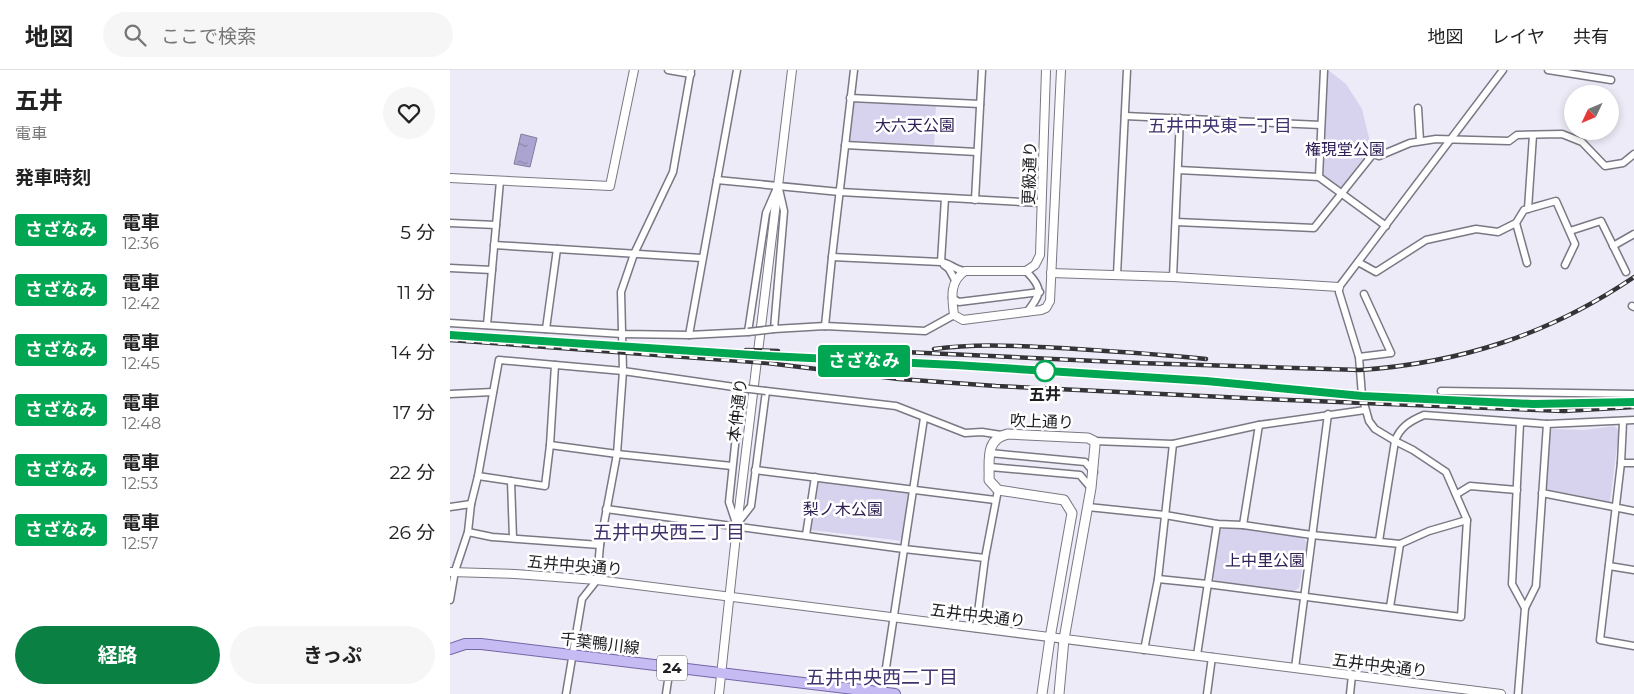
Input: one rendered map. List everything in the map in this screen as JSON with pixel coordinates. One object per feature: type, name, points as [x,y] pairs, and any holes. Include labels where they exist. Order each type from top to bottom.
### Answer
[{"type":"main road","name":"吹上通り","points":[[990,453],[993,442],[1001,435],[1008,434],[1088,438],[1094,441],[1092,488],[1064,639],[1059,694]]},
{"type":"main road","points":[[990,453],[989,480],[998,490],[1064,500],[1072,512],[1042,694]]},
{"type":"main road","name":"千葉鴨川線","points":[[450,648],[465,644],[481,644],[894,694]]},
{"type":"street","points":[[450,178],[610,186],[634,70]]},
{"type":"street","points":[[566,694],[582,600],[597,580],[600,545],[617,454],[623,371],[621,292],[634,254],[673,172],[691,72],[668,70]]},
{"type":"street","points":[[689,335],[737,70]]},
{"type":"street","name":"本仲通り","points":[[719,694],[737,526],[792,70]]},
{"type":"street","points":[[825,326],[854,70]]},
{"type":"street","points":[[975,200],[982,70]]},
{"type":"street","name":"更級通り","points":[[1026,272],[1035,265],[1040,254],[1046,70]]},
{"type":"street","name":"更級通り","points":[[1027,312],[1041,310],[1048,306],[1061,70]]},
{"type":"street","points":[[1116,275],[1128,70]]},
{"type":"street","points":[[1319,176],[1324,70]]},
{"type":"street","points":[[1158,579],[1390,607],[1461,618],[1467,520],[1446,472],[1372,425],[1365,410],[1359,357],[1340,296],[1339,287],[1503,70]]},
{"type":"street","points":[[1548,70],[1611,80]]},
{"type":"street","points":[[850,98],[980,104]]},
{"type":"street","points":[[1418,108],[1420,141]]},
{"type":"street","points":[[1125,116],[1321,126]]},
{"type":"street","points":[[1173,277],[1180,118]]},
{"type":"street","points":[[1176,222],[1314,228],[1372,154],[1379,156],[1410,142],[1436,138],[1509,141],[1517,135],[1562,134],[1580,140],[1605,166],[1623,162],[1634,154]]},
{"type":"street","points":[[1528,209],[1533,135]]},
{"type":"street","points":[[845,145],[977,152]]},
{"type":"street","points":[[1178,170],[1319,176],[1386,226]]},
{"type":"street","points":[[717,180],[840,192],[1041,203]]},
{"type":"street","points":[[487,325],[500,181]]},
{"type":"street","points":[[774,329],[784,211],[778,186]]},
{"type":"street","points":[[748,332],[766,213],[778,186]]},
{"type":"street","points":[[941,262],[944,198]]},
{"type":"street","points":[[1358,262],[1376,272],[1426,240],[1476,229],[1498,232],[1516,223],[1524,210],[1556,201],[1575,244],[1565,265]]},
{"type":"street","points":[[1570,232],[1600,221],[1626,272]]},
{"type":"street","points":[[450,223],[496,225]]},
{"type":"street","points":[[1516,223],[1527,263]]},
{"type":"street","points":[[1612,246],[1634,234]]},
{"type":"street","points":[[494,245],[702,258]]},
{"type":"street","points":[[546,329],[558,249]]},
{"type":"street","points":[[832,258],[941,262],[948,263],[957,270],[1026,272],[1039,286],[1040,292],[1037,299],[1027,312],[963,320],[954,315]]},
{"type":"street","points":[[941,262],[949,269],[955,280]]},
{"type":"street","points":[[450,268],[492,270]]},
{"type":"street","points":[[954,315],[952,298],[955,280],[965,270]]},
{"type":"street","points":[[1051,273],[1173,277],[1339,287]]},
{"type":"street","points":[[952,298],[960,302],[1040,292]]},
{"type":"street","points":[[1359,357],[1391,353],[1364,294]]},
{"type":"street","points":[[450,323],[622,334],[689,335],[825,326],[924,331],[954,315]]},
{"type":"street","points":[[450,600],[453,572],[468,532],[471,504],[478,476],[499,360],[623,371],[741,388],[896,406],[965,433],[982,432],[1001,435]]},
{"type":"street","points":[[478,476],[545,486],[550,445],[555,365]]},
{"type":"street","points":[[737,526],[729,502],[741,388]]},
{"type":"street","points":[[737,526],[750,506],[766,391]]},
{"type":"street","points":[[1441,391],[1634,394]]},
{"type":"street","points":[[450,394],[493,392]]},
{"type":"street","points":[[1094,441],[1173,444],[1259,425],[1365,410]]},
{"type":"street","points":[[1295,668],[1328,414]]},
{"type":"street","points":[[1379,541],[1395,441],[1397,434],[1409,421],[1424,416],[1547,424],[1634,420]]},
{"type":"street","points":[[882,693],[924,418]]},
{"type":"street","points":[[1623,422],[1621,462],[1600,640],[1634,646]]},
{"type":"street","points":[[1520,423],[1512,584],[1525,608]]},
{"type":"street","points":[[1518,694],[1525,608],[1536,586],[1547,424]]},
{"type":"street","points":[[1243,525],[1259,425]]},
{"type":"street","points":[[1144,650],[1158,579],[1173,444]]},
{"type":"street","points":[[550,445],[732,466]]},
{"type":"street","points":[[990,453],[1085,462],[1094,472]]},
{"type":"street","points":[[1621,462],[1634,463]]},
{"type":"street","points":[[990,467],[1080,475],[1092,488]]},
{"type":"street","points":[[755,470],[995,500]]},
{"type":"street","points":[[806,535],[815,477]]},
{"type":"street","points":[[511,481],[513,538]]},
{"type":"street","points":[[1457,494],[1470,486],[1517,490]]},
{"type":"street","points":[[976,628],[985,558],[998,490]]},
{"type":"street","points":[[1542,493],[1634,511]]},
{"type":"street","points":[[450,507],[471,504]]},
{"type":"street","points":[[1088,506],[1165,515],[1217,524],[1243,525],[1312,535],[1400,544],[1429,531],[1467,520]]},
{"type":"street","points":[[606,508],[985,558]]},
{"type":"street","points":[[1196,655],[1217,524]]},
{"type":"street","points":[[468,532],[492,537],[600,545]]},
{"type":"street","points":[[1390,607],[1400,544]]},
{"type":"street","points":[[1610,566],[1634,570]]},
{"type":"street","name":"五井中央通り","points":[[453,572],[597,580],[1501,694]]},
{"type":"street","points":[[1207,694],[1212,657]]},
{"type":"street","points":[[666,694],[670,668]]},
{"type":"street","points":[[1350,694],[1352,675]]},
{"type":"green space","name":"権現堂公園","points":[[1324,70],[1328,70],[1346,84],[1362,109],[1373,154],[1341,192],[1319,177]]},
{"type":"green space","name":"大六天公園","points":[[854,103],[936,105],[934,145],[850,141]]},
{"type":"green space","points":[[1614,426],[1619,430],[1610,502],[1546,489],[1549,431],[1552,429],[1584,430]]},
{"type":"green space","name":"梨ノ木公園","points":[[819,481],[909,493],[902,541],[811,530]]},
{"type":"green space","name":"上中里公園","points":[[1224,527],[1302,537],[1307,542],[1299,588],[1294,591],[1216,582],[1213,577],[1220,531]]},
{"type":"water","points":[[521,134],[537,138],[530,167],[514,164]]},
{"type":"railway","points":[[836,352],[904,352],[1139,363],[1360,370],[1434,361],[1469,353],[1503,342],[1537,330],[1570,315],[1634,277]]},
{"type":"railway","points":[[450,340],[767,363],[899,379],[996,386],[1564,411],[1634,407]]},
{"type":"railway","points":[[934,349],[966,346],[1013,346],[1115,351],[1206,359]]},
{"type":"railway","points":[[746,350],[778,351]]},
{"type":"railway","points":[[769,357],[955,365],[1206,381],[1360,396]]},
{"type":"train","name":"さざなみ","points":[[450,335],[768,356],[955,365],[1206,381],[1362,396],[1533,404],[1634,402]]},
{"type":"place","name":"五井","points":[[1045,371]]},
{"type":"district","name":"五井中央東一丁目","points":[[1220,126]]},
{"type":"district","name":"五井中央西三丁目","points":[[669,532]]},
{"type":"district","name":"五井中央西二丁目","points":[[882,677]]}]
